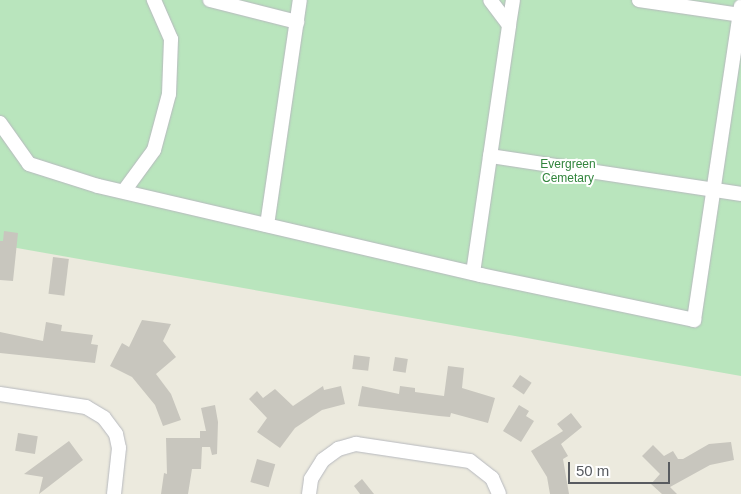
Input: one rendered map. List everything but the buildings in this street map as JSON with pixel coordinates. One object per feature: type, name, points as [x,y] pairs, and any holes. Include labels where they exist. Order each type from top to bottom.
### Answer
[{"type":"street","points":[[124,192],[154,150],[169,94],[170,39],[154,0]]},
{"type":"street","points":[[210,0],[297,22]]},
{"type":"street","points":[[267,225],[300,0]]},
{"type":"street","points":[[490,0],[509,25]]},
{"type":"street","points":[[472,273],[513,0]]},
{"type":"street","points":[[0,123],[29,164],[124,192],[472,273],[694,320],[740,11],[638,0]]},
{"type":"street","points":[[490,156],[741,194]]},
{"type":"street","points":[[0,394],[86,407],[111,425],[120,448],[114,494]]},
{"type":"street","points":[[308,494],[315,471],[338,449],[356,444],[462,458],[478,465],[492,478],[499,494]]},
{"type":"green space","name":"Evergreen Cemetary","points":[[0,0],[741,0],[741,376],[0,245]]}]
